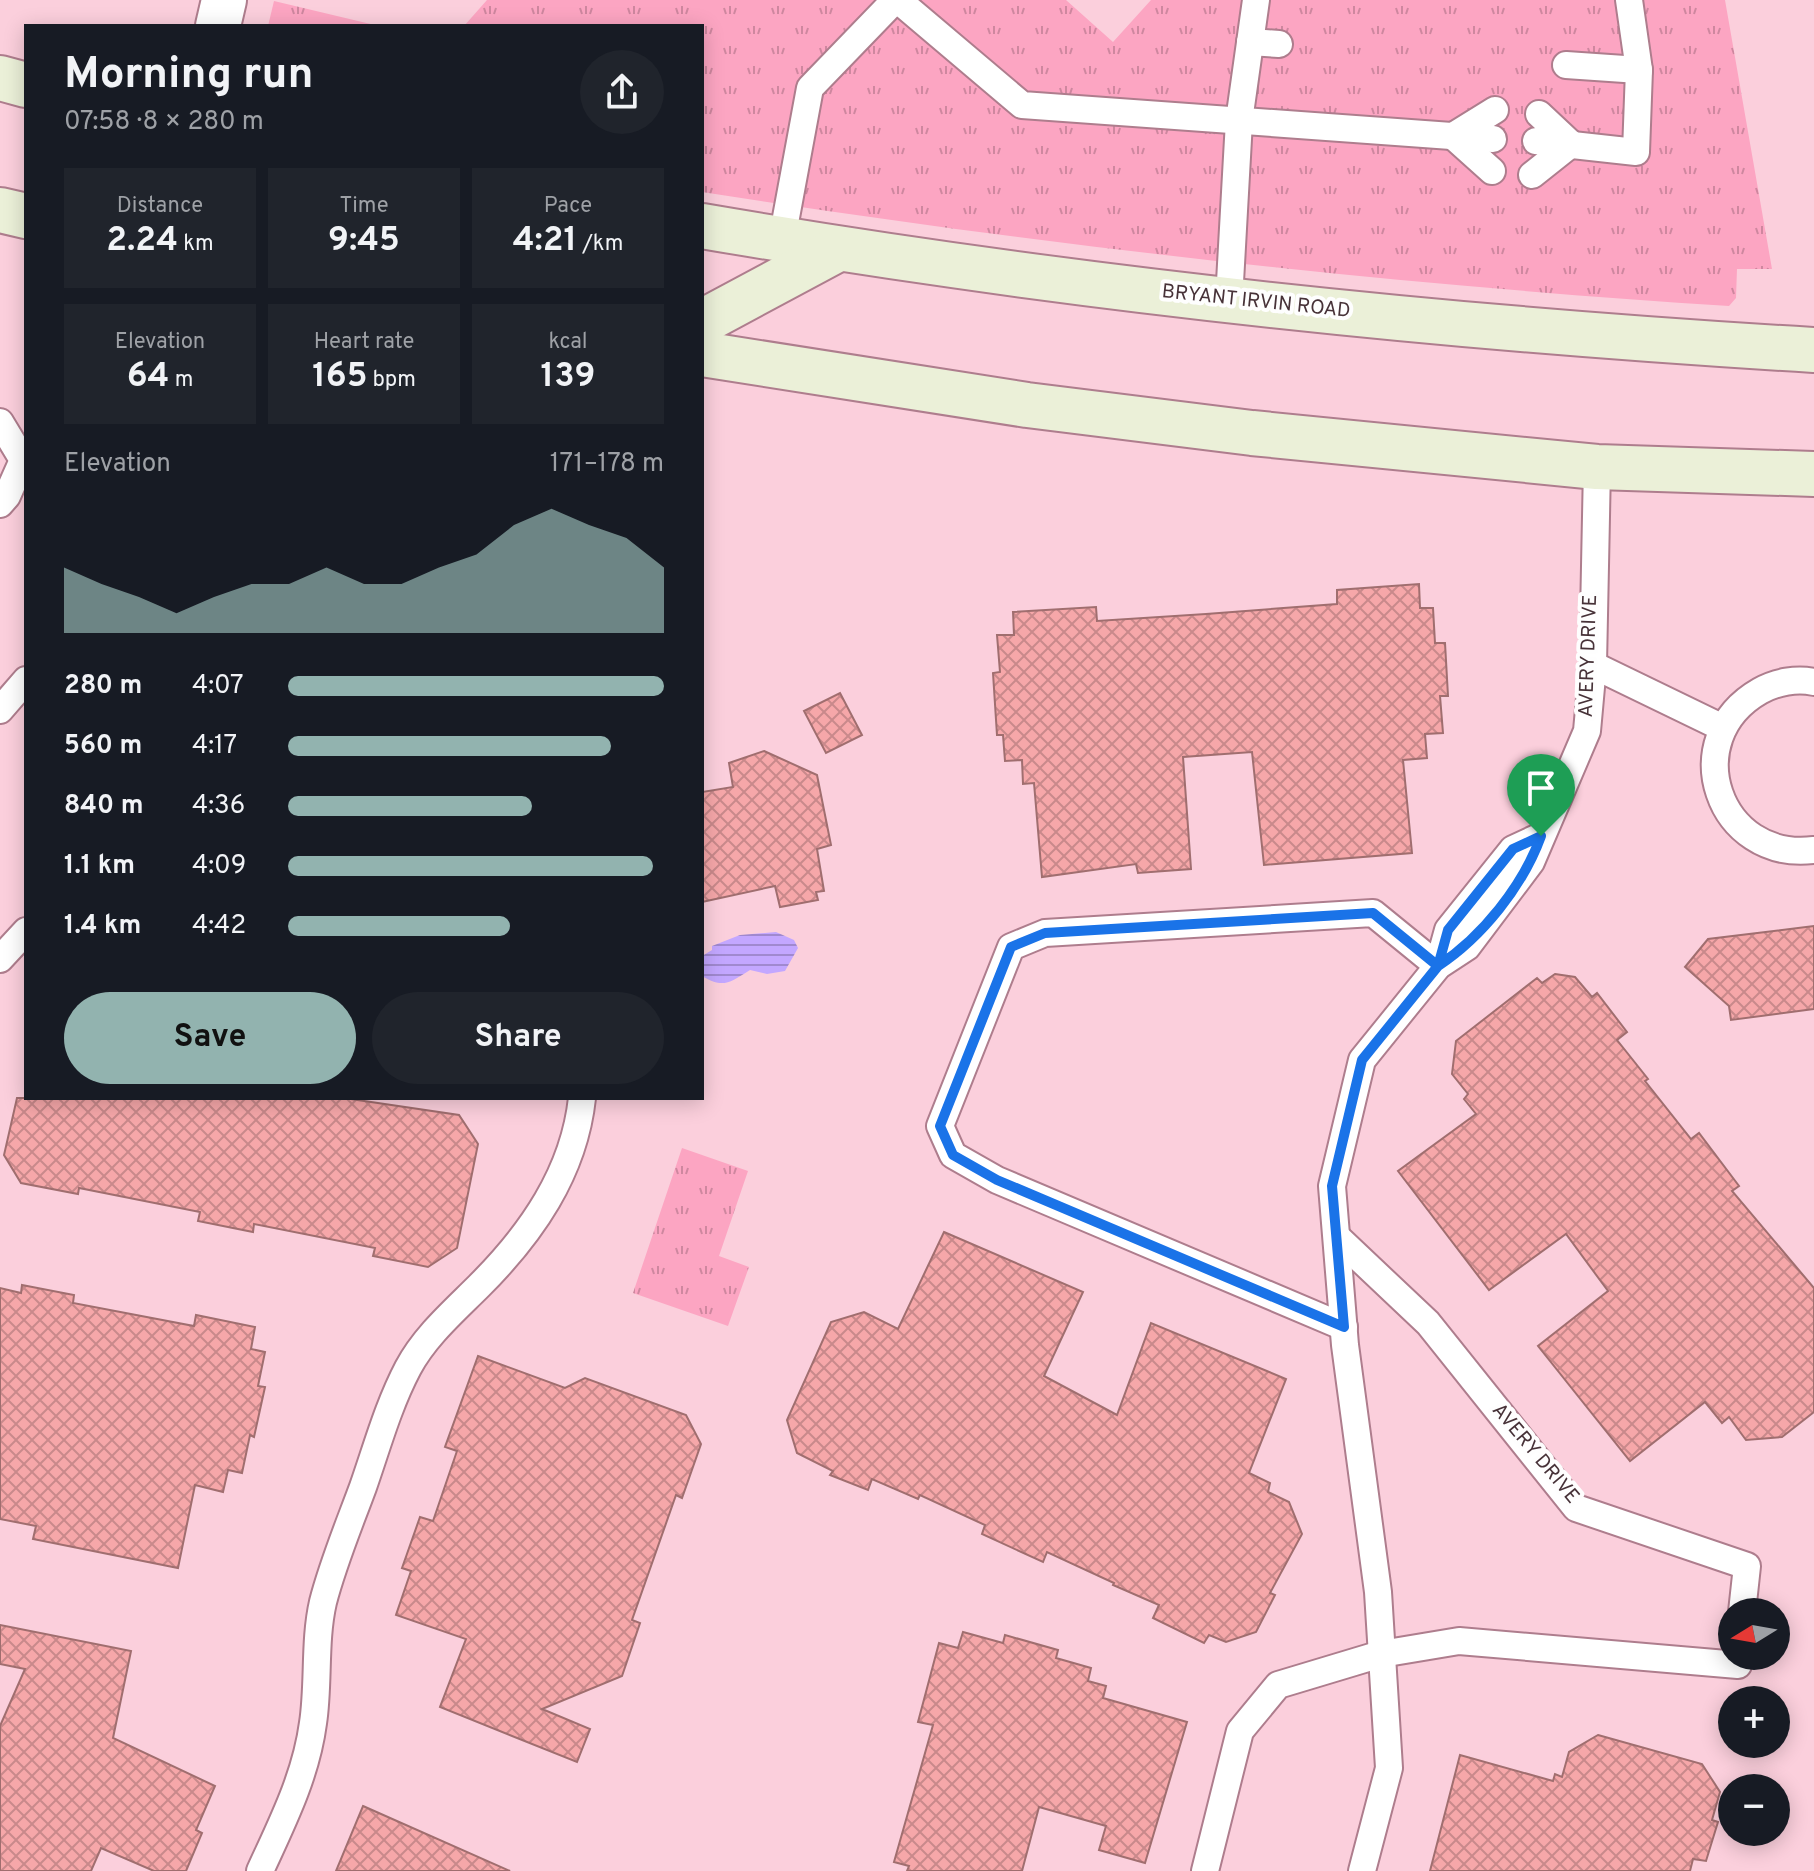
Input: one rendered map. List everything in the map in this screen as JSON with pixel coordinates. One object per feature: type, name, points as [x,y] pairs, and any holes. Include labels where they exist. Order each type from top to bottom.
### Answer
[{"type":"main road","points":[[0,78],[24,84]]},
{"type":"main road","name":"BRYANT IRVIN ROAD","points":[[704,226],[1111,288],[1696,343],[1814,350]]},
{"type":"main road","points":[[704,321],[838,249]]},
{"type":"main road","points":[[704,354],[1027,405],[1252,433],[1597,467],[1814,474]]},
{"type":"street","points":[[218,24],[224,0]]},
{"type":"lane","points":[[782,239],[810,88],[896,0],[1022,105],[1493,139]]},
{"type":"lane","points":[[1229,300],[1239,121],[1256,0]]},
{"type":"lane","points":[[1536,141],[1636,152],[1639,70],[1629,0]]},
{"type":"lane","points":[[1250,42],[1279,44]]},
{"type":"lane","points":[[1566,65],[1639,70]]},
{"type":"lane","points":[[1453,136],[1495,110]]},
{"type":"lane","points":[[1539,114],[1571,144]]},
{"type":"lane","points":[[1453,136],[1492,171]]},
{"type":"lane","points":[[1532,175],[1571,144]]},
{"type":"lane","points":[[0,415],[24,419]]},
{"type":"lane","points":[[0,422],[23,460],[7,496],[0,504]]},
{"type":"lane","name":"AVERY DRIVE","points":[[1362,1871],[1389,1768],[1378,1592],[1344,1327],[1332,1186],[1362,1060],[1438,966],[1448,930],[1513,849],[1541,836],[1587,731],[1593,665],[1592,589],[1597,467]]},
{"type":"lane","points":[[1593,665],[1723,728]]},
{"type":"lane","points":[[0,710],[24,682]]},
{"type":"lane","points":[[1814,682],[1773,684],[1743,701],[1723,728],[1713,760],[1718,794],[1735,824],[1762,844],[1794,853],[1814,850]]},
{"type":"lane","points":[[1344,1327],[997,1180],[953,1155],[940,1126],[1011,947],[1045,933],[1373,913],[1438,966]]},
{"type":"lane","points":[[0,959],[24,933]]},
{"type":"lane","points":[[260,1871],[298,1785],[308,1752],[318,1686],[323,1604],[392,1401],[409,1366],[429,1337],[506,1257],[538,1218],[557,1184],[573,1144],[582,1100]]},
{"type":"lane","name":"AVERY DRIVE","points":[[1338,1238],[1428,1323],[1576,1508],[1747,1566],[1744,1598]]},
{"type":"lane","points":[[1205,1871],[1240,1731],[1278,1685],[1381,1654],[1459,1641],[1718,1663]]},
{"type":"green space","points":[[487,0],[1066,0],[1113,42],[1151,0],[1725,0],[1772,269],[1737,269],[1736,298],[1729,306],[1600,297],[1214,261],[958,229],[704,192],[704,24],[466,24]]},
{"type":"green space","points":[[274,1],[371,24],[268,24]]},
{"type":"green space","points":[[682,1148],[748,1171],[719,1256],[749,1267],[728,1326],[633,1293]]},
{"type":"shaded area","points":[[776,932],[794,940],[798,948],[785,971],[767,974],[750,970],[721,983],[704,977],[704,955],[712,950],[712,946],[740,935]]},
{"type":"building","points":[[1419,584],[1420,608],[1433,608],[1435,643],[1445,643],[1448,696],[1440,696],[1443,733],[1425,734],[1427,758],[1403,760],[1412,853],[1264,865],[1252,752],[1183,757],[1191,869],[1138,873],[1136,864],[1042,877],[1034,783],[1023,784],[1022,760],[1005,761],[1003,735],[997,735],[993,673],[1000,672],[997,635],[1014,635],[1013,612],[1096,607],[1097,621],[1206,614],[1337,604],[1337,590]]},
{"type":"building","points":[[840,693],[862,735],[826,753],[804,711]]},
{"type":"building","points":[[764,751],[817,775],[831,845],[817,849],[824,891],[816,892],[818,900],[780,907],[775,886],[704,902],[704,792],[733,787],[729,763]]},
{"type":"building","points":[[1814,926],[1814,1009],[1731,1020],[1729,1006],[1685,967],[1708,939]]},
{"type":"building","points":[[1555,974],[1575,977],[1592,997],[1597,993],[1627,1032],[1617,1040],[1648,1079],[1645,1081],[1691,1139],[1699,1133],[1739,1186],[1732,1191],[1814,1288],[1814,1412],[1782,1437],[1746,1440],[1729,1417],[1722,1423],[1705,1402],[1630,1461],[1538,1346],[1608,1291],[1566,1234],[1489,1290],[1398,1171],[1476,1114],[1464,1099],[1468,1094],[1452,1074],[1456,1041],[1537,978],[1542,983]]},
{"type":"building","points":[[17,1098],[358,1100],[459,1115],[478,1144],[457,1248],[428,1267],[373,1256],[375,1248],[254,1224],[253,1232],[198,1221],[200,1212],[79,1188],[78,1194],[21,1183],[4,1155]]},
{"type":"building","points":[[944,1232],[1083,1292],[1044,1376],[1117,1415],[1151,1323],[1286,1379],[1249,1473],[1270,1483],[1268,1492],[1289,1502],[1302,1534],[1270,1593],[1275,1595],[1256,1632],[1226,1642],[1209,1635],[1204,1643],[1153,1618],[1159,1605],[1114,1583],[1047,1552],[1043,1562],[982,1534],[985,1525],[920,1495],[918,1499],[872,1479],[868,1490],[830,1475],[833,1471],[797,1453],[787,1420],[831,1322],[864,1312],[898,1329]]},
{"type":"building","points":[[22,1285],[74,1295],[73,1303],[194,1326],[196,1315],[255,1327],[251,1349],[265,1352],[258,1386],[265,1387],[254,1437],[250,1435],[242,1473],[228,1470],[223,1492],[195,1485],[178,1568],[33,1539],[36,1526],[0,1519],[0,1288],[21,1293]]},
{"type":"building","points":[[478,1356],[565,1388],[585,1378],[686,1415],[701,1444],[682,1498],[676,1495],[632,1620],[640,1623],[622,1676],[542,1709],[590,1729],[577,1762],[440,1707],[466,1639],[396,1615],[411,1571],[402,1568],[420,1517],[433,1521],[457,1451],[445,1447]]},
{"type":"building","points":[[0,1625],[131,1651],[113,1738],[215,1786],[196,1830],[202,1833],[186,1871],[154,1871],[101,1848],[91,1871],[0,1871],[0,1726],[25,1669],[0,1664]]},
{"type":"building","points":[[963,1632],[1003,1643],[1005,1635],[1058,1650],[1056,1658],[1091,1668],[1088,1681],[1106,1686],[1103,1698],[1187,1722],[1145,1863],[1099,1850],[1106,1826],[1039,1807],[1022,1871],[907,1871],[909,1866],[894,1862],[933,1725],[918,1722],[939,1643],[958,1648]]},
{"type":"building","points":[[1598,1735],[1702,1764],[1718,1789],[1712,1820],[1718,1822],[1706,1861],[1693,1859],[1690,1871],[1430,1871],[1460,1755],[1553,1781],[1555,1774],[1562,1777],[1569,1752]]},
{"type":"building","points":[[363,1806],[510,1871],[336,1871]]},
{"type":"route","points":[[1541,836],[1513,849],[1448,930],[1438,966],[1362,1060],[1332,1186],[1344,1327],[997,1180],[953,1155],[940,1126],[1011,947],[1045,933],[1373,913],[1438,966],[1467,947],[1531,862],[1541,836]]}]
